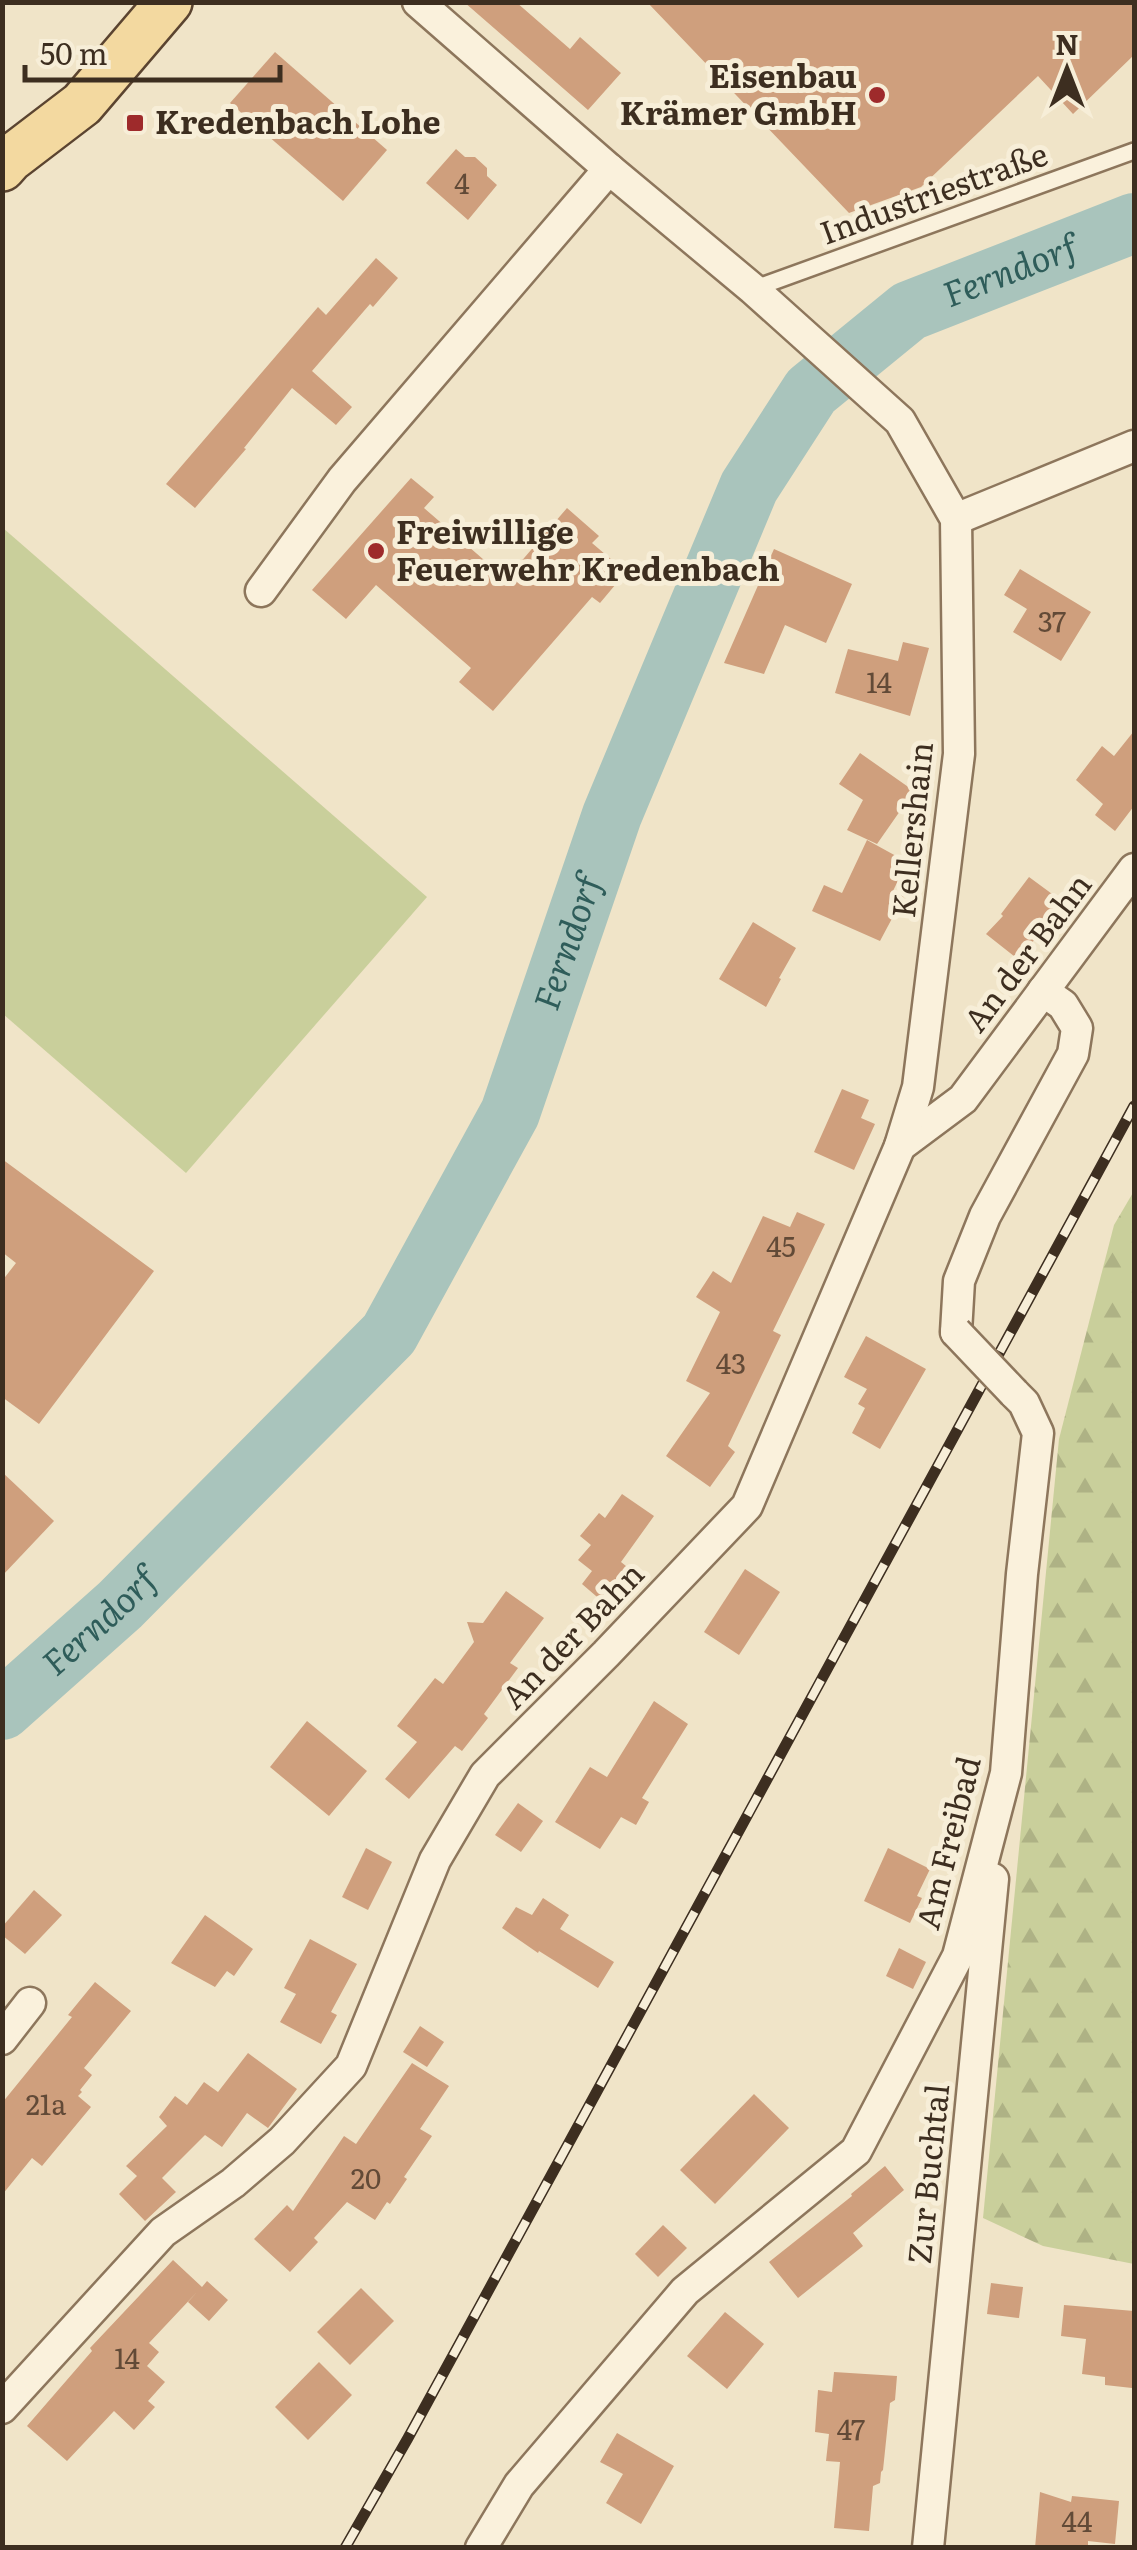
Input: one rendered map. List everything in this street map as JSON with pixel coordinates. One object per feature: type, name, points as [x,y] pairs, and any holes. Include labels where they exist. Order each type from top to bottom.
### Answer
[{"type":"main road","points":[[2,168],[82,104],[169,2]]},
{"type":"street","name":"Kellershain","points":[[418,2],[753,289],[900,422],[956,519],[959,754],[918,1087],[900,1146]]},
{"type":"street","points":[[261,590],[342,480],[609,169]]},
{"type":"street","points":[[956,519],[1134,446]]},
{"type":"street","name":"An der Bahn","points":[[2,2408],[164,2232],[233,2183],[282,2141],[351,2066],[435,1860],[485,1774],[747,1506],[900,1146],[963,1098],[1134,870]]},
{"type":"street","name":"Am Freibad","points":[[480,2548],[519,2484],[684,2291],[856,2152],[958,1956],[1006,1773],[1038,1434],[1024,1403],[956,1332],[959,1281],[985,1216],[1073,1054],[1077,1028],[1063,1006],[1042,991]]},
{"type":"street","name":"Zur Buchtal","points":[[928,2548],[998,1807]]},
{"type":"street","points":[[2,2039],[30,2003]]},
{"type":"lane","name":"Industriestraße","points":[[753,289],[1134,151]]},
{"type":"green space","points":[[3,528],[427,897],[186,1173],[3,1014]]},
{"type":"green space","points":[[1134,1191],[1134,2264],[1043,2246],[983,2218],[1059,1439],[1114,1225]]},
{"type":"building","points":[[464,2],[516,2],[570,49],[580,37],[621,73],[588,110]]},
{"type":"building","name":"Eisenbau Krämer GmbH","points":[[647,2],[1134,2],[1134,55],[1073,114],[1038,76],[921,187],[849,213]]},
{"type":"building","points":[[275,52],[387,150],[343,201],[230,103]]},
{"type":"building","points":[[456,149],[465,157],[475,157],[497,185],[468,220],[426,183]]},
{"type":"building","points":[[376,258],[398,278],[312,371],[352,407],[336,425],[292,388],[195,508],[166,484],[318,307],[326,315]]},
{"type":"building","points":[[411,478],[434,497],[424,508],[506,579],[567,508],[599,536],[592,543],[626,572],[600,603],[592,597],[493,711],[459,682],[471,668],[376,585],[346,619],[312,590]]},
{"type":"building","points":[[774,549],[852,584],[826,643],[785,625],[764,674],[724,663]]},
{"type":"building","points":[[1020,569],[1091,612],[1061,661],[1013,632],[1027,609],[1004,595]]},
{"type":"building","points":[[903,642],[929,648],[910,716],[835,693],[848,649],[898,661]]},
{"type":"building","points":[[1134,731],[1134,806],[1115,831],[1095,815],[1103,804],[1076,780],[1102,746],[1114,756]]},
{"type":"building","points":[[860,753],[914,791],[877,844],[847,830],[863,800],[839,784]]},
{"type":"building","points":[[867,840],[907,862],[893,891],[904,896],[880,941],[812,911],[824,885],[842,893]]},
{"type":"building","points":[[1029,877],[1063,902],[1019,960],[986,934]]},
{"type":"building","points":[[753,922],[796,948],[766,1007],[719,979]]},
{"type":"building","points":[[842,1089],[869,1100],[861,1118],[875,1124],[854,1170],[814,1152]]},
{"type":"building","points":[[2,1159],[154,1271],[39,1424],[2,1397],[2,1281],[16,1263],[2,1252]]},
{"type":"building","points":[[797,1212],[825,1224],[773,1331],[781,1335],[728,1446],[735,1452],[710,1487],[666,1456],[710,1393],[686,1381],[720,1312],[696,1297],[713,1271],[731,1283],[763,1216],[790,1227]]},
{"type":"building","points":[[866,1336],[926,1369],[880,1449],[852,1433],[865,1408],[858,1404],[867,1389],[844,1377]]},
{"type":"building","points":[[2,1472],[54,1521],[2,1576]]},
{"type":"building","points":[[622,1494],[654,1516],[621,1562],[637,1575],[610,1608],[582,1584],[592,1571],[578,1560],[591,1545],[580,1536],[599,1513],[605,1518]]},
{"type":"building","points":[[745,1569],[780,1592],[739,1655],[704,1632]]},
{"type":"building","points":[[506,1591],[544,1618],[510,1663],[518,1668],[484,1714],[488,1718],[462,1751],[455,1746],[409,1799],[385,1779],[417,1742],[397,1726],[435,1678],[443,1684],[474,1642],[467,1622],[483,1623]]},
{"type":"building","points":[[654,1701],[688,1724],[642,1798],[649,1802],[636,1825],[621,1817],[600,1849],[555,1822],[590,1767],[607,1777]]},
{"type":"building","points":[[307,1721],[367,1771],[329,1816],[270,1767]]},
{"type":"building","points":[[518,1803],[543,1821],[521,1852],[495,1835]]},
{"type":"building","points":[[366,1848],[392,1862],[368,1910],[342,1897]]},
{"type":"building","points":[[888,1848],[930,1869],[910,1923],[864,1901]]},
{"type":"building","points":[[34,1890],[62,1915],[25,1954],[2,1935],[2,1927]]},
{"type":"building","points":[[543,1898],[569,1915],[560,1929],[614,1962],[598,1988],[502,1928],[516,1907],[532,1915]]},
{"type":"building","points":[[205,1915],[253,1949],[234,1976],[227,1971],[215,1987],[171,1963]]},
{"type":"building","points":[[310,1939],[357,1964],[331,2012],[337,2015],[321,2044],[280,2022],[296,1994],[284,1988]]},
{"type":"building","points":[[899,1948],[926,1962],[913,1989],[886,1976]]},
{"type":"building","points":[[95,1982],[131,2011],[84,2068],[92,2075],[78,2096],[91,2107],[42,2166],[32,2158],[2,2195],[2,2103],[72,2017],[68,2015]]},
{"type":"building","points":[[420,2026],[444,2042],[427,2067],[403,2052]]},
{"type":"building","points":[[248,2053],[297,2089],[268,2128],[247,2113],[222,2147],[205,2135],[162,2178],[176,2192],[145,2221],[119,2194],[137,2176],[126,2166],[167,2126],[159,2117],[175,2096],[187,2105],[204,2082],[218,2092]]},
{"type":"building","points":[[412,2063],[449,2086],[420,2129],[432,2136],[404,2177],[407,2179],[375,2220],[347,2202],[290,2272],[254,2239],[287,2205],[293,2211],[344,2136],[356,2144]]},
{"type":"building","points":[[754,2094],[789,2128],[715,2204],[680,2170]]},
{"type":"building","points":[[885,2166],[904,2190],[853,2233],[863,2246],[798,2298],[769,2262]]},
{"type":"building","points":[[663,2225],[687,2248],[658,2277],[635,2254]]},
{"type":"building","points":[[173,2260],[202,2287],[207,2281],[228,2300],[209,2321],[188,2302],[197,2292],[149,2343],[159,2352],[147,2366],[165,2382],[148,2401],[155,2407],[134,2430],[114,2411],[67,2461],[27,2426],[92,2351],[90,2348]]},
{"type":"building","points":[[991,2283],[1023,2287],[1019,2318],[987,2314]]},
{"type":"building","points":[[361,2288],[394,2321],[350,2365],[317,2332]]},
{"type":"building","points":[[1064,2305],[1134,2311],[1132,2388],[1105,2385],[1105,2377],[1082,2374],[1086,2339],[1061,2336]]},
{"type":"building","points":[[725,2312],[764,2344],[727,2389],[687,2356]]},
{"type":"building","points":[[319,2362],[352,2395],[308,2440],[275,2407]]},
{"type":"building","points":[[834,2372],[897,2376],[883,2470],[880,2483],[873,2486],[869,2531],[834,2528],[840,2462],[826,2461],[829,2434],[815,2432],[818,2390],[832,2392]]},
{"type":"building","points":[[617,2433],[674,2466],[641,2524],[606,2503],[623,2474],[600,2462]]},
{"type":"building","points":[[1040,2492],[1071,2502],[1072,2496],[1119,2501],[1115,2544],[1088,2541],[1088,2548],[1035,2548]]},
{"type":"waterway","name":"Ferndorf","points":[[2,1710],[120,1605],[389,1334],[510,1113],[612,815],[749,487],[811,391],[909,311],[1134,223]]},
{"type":"railway","points":[[345,2548],[1134,1106]]},
{"type":"place","name":"Eisenbau Krämer GmbH","points":[[877,95]]},
{"type":"place","name":"Kredenbach Lohe","points":[[135,123]]},
{"type":"place","name":"Freiwillige Feuerwehr Kredenbach","points":[[376,551]]}]
